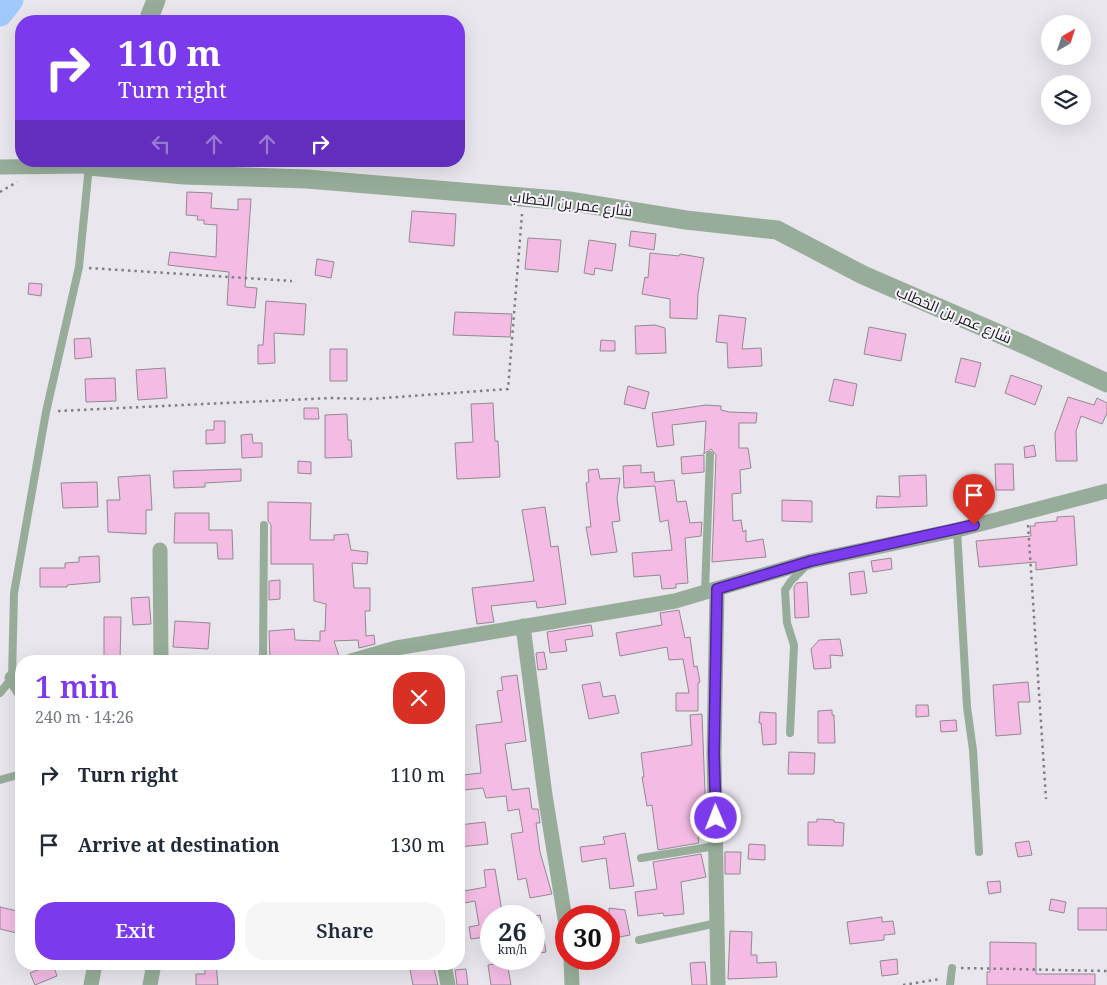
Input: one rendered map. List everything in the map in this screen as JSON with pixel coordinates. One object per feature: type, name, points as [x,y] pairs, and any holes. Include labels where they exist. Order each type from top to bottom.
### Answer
[{"type":"street","points":[[150,15],[156,0]]},
{"type":"street","name":"شارع عمر بن الخطاب","points":[[0,167],[15,167]]},
{"type":"street","name":"شارع عمر بن الخطاب","points":[[116,167],[184,175],[307,179],[569,201],[686,220],[777,230],[862,275],[1025,345],[1107,383]]},
{"type":"street","points":[[397,655],[523,626],[582,618],[675,601],[811,561],[957,530],[1107,491]]},
{"type":"street","points":[[160,550],[161,655]]},
{"type":"street","points":[[711,590],[718,985]]},
{"type":"street","points":[[523,626],[542,776],[563,905]]},
{"type":"street","points":[[12,678],[15,683]]},
{"type":"street","points":[[91,985],[93,970]]},
{"type":"street","points":[[150,985],[153,970]]},
{"type":"street","points":[[445,970],[448,985]]},
{"type":"street","points":[[571,970],[572,985]]},
{"type":"lane","points":[[0,693],[12,678],[14,593],[46,412],[79,268],[90,167]]},
{"type":"lane","points":[[710,455],[711,590]]},
{"type":"lane","points":[[262,655],[264,525]]},
{"type":"lane","points":[[957,530],[967,707],[973,750],[979,852]]},
{"type":"lane","points":[[790,733],[794,645],[787,623],[785,590],[791,581],[811,561]]},
{"type":"lane","points":[[0,780],[15,776]]},
{"type":"lane","points":[[641,858],[716,846]]},
{"type":"lane","points":[[639,940],[717,923]]},
{"type":"lane","points":[[950,985],[952,968]]},
{"type":"path","points":[[46,412],[330,398],[370,399],[508,389],[523,198]]},
{"type":"path","points":[[79,268],[292,281]]},
{"type":"path","points":[[1027,511],[1046,799]]},
{"type":"path","points":[[903,985],[940,979],[952,968],[1107,971]]},
{"type":"building","points":[[187,192],[212,193],[211,208],[238,210],[238,199],[251,199],[245,287],[257,288],[255,308],[227,305],[229,272],[168,265],[170,252],[216,257],[217,225],[204,224],[204,220],[197,220],[198,216],[186,215]]},
{"type":"building","points":[[412,211],[456,214],[454,246],[409,242]]},
{"type":"building","points":[[631,231],[656,234],[654,250],[629,246]]},
{"type":"building","points":[[528,238],[561,240],[558,272],[525,269]]},
{"type":"building","points":[[589,240],[616,244],[612,271],[595,268],[594,275],[584,273]]},
{"type":"building","points":[[650,253],[679,256],[680,254],[704,258],[698,294],[697,319],[670,318],[670,299],[642,294],[645,277],[648,278]]},
{"type":"building","points":[[317,259],[334,262],[331,278],[315,275]]},
{"type":"building","points":[[29,283],[42,284],[41,296],[28,294]]},
{"type":"building","points":[[266,301],[306,304],[304,335],[274,333],[275,363],[258,364],[258,345],[263,345]]},
{"type":"building","points":[[455,312],[512,314],[510,337],[453,335]]},
{"type":"building","points":[[719,315],[746,318],[742,349],[761,348],[762,366],[728,368],[727,343],[716,342]]},
{"type":"building","points":[[655,325],[665,328],[666,353],[636,354],[635,326]]},
{"type":"building","points":[[869,327],[906,334],[901,361],[864,354]]},
{"type":"building","points":[[90,338],[92,357],[75,359],[74,339]]},
{"type":"building","points":[[601,340],[615,341],[615,351],[600,351]]},
{"type":"building","points":[[330,349],[347,349],[347,381],[330,381]]},
{"type":"building","points":[[961,358],[981,363],[975,387],[955,382]]},
{"type":"building","points":[[165,368],[167,398],[138,400],[136,370]]},
{"type":"building","points":[[1011,375],[1042,386],[1035,405],[1005,393]]},
{"type":"building","points":[[115,378],[116,401],[86,402],[85,379]]},
{"type":"building","points":[[834,379],[857,384],[853,406],[829,401]]},
{"type":"building","points":[[628,386],[649,392],[645,409],[624,404]]},
{"type":"building","points":[[1068,397],[1094,405],[1097,398],[1107,403],[1107,413],[1102,424],[1081,416],[1076,431],[1077,461],[1056,461],[1055,433]]},
{"type":"building","points":[[493,403],[495,441],[498,441],[500,477],[457,479],[455,443],[473,442],[471,404]]},
{"type":"building","points":[[706,405],[721,406],[721,410],[729,412],[757,413],[756,423],[739,423],[739,448],[748,448],[751,468],[740,470],[741,493],[732,494],[733,521],[741,520],[743,532],[746,530],[746,542],[763,539],[766,557],[712,562],[716,455],[711,449],[704,454],[706,421],[672,425],[674,445],[657,447],[652,413]]},
{"type":"building","points":[[304,408],[318,408],[319,419],[304,419]]},
{"type":"building","points":[[347,414],[348,440],[351,440],[352,457],[325,458],[325,415]]},
{"type":"building","points":[[214,421],[225,421],[225,443],[206,444],[206,430],[214,430]]},
{"type":"building","points":[[252,434],[253,443],[262,443],[262,457],[242,458],[241,435]]},
{"type":"building","points":[[1034,445],[1036,456],[1025,458],[1024,447]]},
{"type":"building","points":[[704,455],[704,472],[682,474],[681,457]]},
{"type":"building","points":[[298,461],[311,462],[311,474],[298,473]]},
{"type":"building","points":[[995,464],[1013,464],[1014,490],[996,490]]},
{"type":"building","points":[[641,465],[641,473],[654,472],[655,482],[674,480],[677,502],[686,501],[690,523],[702,522],[701,536],[685,538],[688,583],[676,584],[676,588],[662,589],[660,575],[634,577],[632,553],[672,550],[668,520],[660,522],[655,486],[624,488],[623,466]]},
{"type":"building","points":[[241,469],[241,481],[205,483],[205,487],[174,488],[173,471]]},
{"type":"building","points":[[598,469],[600,479],[620,478],[617,498],[620,521],[612,522],[617,552],[591,555],[586,527],[591,527],[586,483],[589,482],[588,470]]},
{"type":"building","points":[[150,475],[152,510],[146,510],[146,534],[108,532],[107,500],[120,500],[118,477]]},
{"type":"building","points":[[926,475],[927,506],[876,508],[877,496],[900,497],[899,476]]},
{"type":"building","points":[[97,482],[98,507],[63,508],[61,483]]},
{"type":"building","points":[[782,500],[812,501],[812,522],[782,521]]},
{"type":"building","points":[[268,502],[311,503],[310,540],[334,540],[334,535],[348,534],[351,550],[368,552],[367,564],[352,563],[354,588],[370,588],[370,611],[365,611],[366,636],[374,635],[375,644],[359,648],[358,640],[334,641],[339,655],[270,655],[269,631],[294,629],[295,640],[320,641],[320,631],[325,631],[326,604],[314,601],[313,564],[271,564],[271,525],[268,521]]},
{"type":"building","points":[[545,507],[551,547],[558,546],[566,604],[537,608],[536,601],[491,606],[494,622],[477,624],[472,588],[534,581],[522,510]]},
{"type":"building","points":[[175,513],[209,513],[209,530],[232,530],[233,559],[218,559],[217,543],[174,543]]},
{"type":"building","points":[[1074,516],[1077,565],[1036,570],[1036,562],[979,567],[976,541],[1031,536],[1030,526],[1035,526],[1035,523],[1057,521],[1057,517]]},
{"type":"building","points":[[99,556],[100,582],[67,585],[67,587],[40,587],[40,568],[65,568],[65,563],[79,562],[79,557]]},
{"type":"building","points":[[891,558],[892,569],[873,572],[871,561]]},
{"type":"building","points":[[864,571],[867,593],[851,595],[849,573]]},
{"type":"building","points":[[280,580],[280,599],[269,600],[269,581]]},
{"type":"building","points":[[807,582],[809,617],[795,618],[794,587],[797,583]]},
{"type":"building","points":[[149,597],[151,624],[133,625],[131,598]]},
{"type":"building","points":[[679,610],[685,638],[690,637],[694,667],[697,666],[700,682],[698,683],[698,711],[676,711],[676,693],[689,693],[683,659],[669,660],[667,647],[620,656],[616,633],[662,625],[660,613]]},
{"type":"building","points":[[104,617],[121,617],[120,655],[104,655]]},
{"type":"building","points":[[175,621],[210,623],[208,649],[173,647]]},
{"type":"building","points":[[591,625],[593,636],[565,640],[567,651],[550,653],[547,632]]},
{"type":"building","points":[[840,639],[843,656],[830,655],[831,668],[814,669],[811,649],[819,640]]},
{"type":"building","points":[[544,652],[547,669],[538,670],[536,653]]},
{"type":"building","points":[[517,675],[526,741],[505,744],[512,790],[529,788],[532,809],[538,809],[540,823],[536,823],[540,852],[552,894],[530,898],[526,878],[518,880],[511,834],[523,832],[519,809],[508,811],[506,796],[486,798],[483,788],[465,790],[465,775],[481,773],[476,725],[502,722],[497,691],[503,690],[501,677]]},
{"type":"building","points":[[600,682],[603,697],[615,695],[619,713],[589,719],[582,685]]},
{"type":"building","points":[[1028,682],[1030,702],[1018,702],[1021,734],[996,736],[993,685]]},
{"type":"building","points":[[916,705],[928,705],[929,716],[916,717]]},
{"type":"building","points":[[832,710],[832,715],[834,715],[835,743],[818,743],[818,711]]},
{"type":"building","points":[[760,712],[776,713],[776,744],[763,745],[761,723],[759,723]]},
{"type":"building","points":[[702,714],[706,818],[702,822],[704,836],[698,837],[699,843],[658,850],[652,805],[647,806],[642,777],[644,777],[641,753],[692,745],[690,715]]},
{"type":"building","points":[[956,720],[957,731],[941,732],[940,721]]},
{"type":"building","points":[[789,752],[815,753],[814,774],[788,774]]},
{"type":"building","points":[[817,819],[834,820],[834,822],[844,823],[843,846],[808,845],[808,822],[817,822]]},
{"type":"building","points":[[485,822],[488,844],[465,846],[465,824]]},
{"type":"building","points":[[625,833],[634,886],[610,889],[606,858],[582,862],[580,847],[605,844],[603,837]]},
{"type":"building","points":[[1029,841],[1032,855],[1018,857],[1015,843]]},
{"type":"building","points":[[749,844],[765,845],[765,860],[748,859]]},
{"type":"building","points":[[725,852],[741,852],[740,874],[725,874]]},
{"type":"building","points":[[701,854],[706,877],[681,882],[684,914],[664,916],[663,913],[638,916],[635,892],[657,889],[653,862]]},
{"type":"building","points":[[495,869],[501,905],[480,905],[480,938],[471,939],[469,927],[479,925],[475,901],[465,903],[465,891],[486,887],[484,870]]},
{"type":"building","points":[[1000,881],[1001,892],[989,894],[987,882]]},
{"type":"building","points":[[1051,899],[1066,902],[1064,913],[1049,910]]},
{"type":"building","points":[[0,907],[15,911],[15,933],[0,929]]},
{"type":"building","points":[[1078,908],[1107,908],[1107,930],[1078,930]]},
{"type":"building","points":[[620,909],[625,910],[630,935],[620,937]]},
{"type":"building","points":[[882,917],[882,922],[893,921],[895,934],[884,935],[884,940],[850,944],[847,922]]},
{"type":"building","points":[[730,931],[752,932],[751,955],[757,955],[757,963],[776,962],[777,977],[728,979]]},
{"type":"building","points":[[990,942],[1036,943],[1036,974],[1095,974],[1095,985],[987,985],[987,972],[990,972]]},
{"type":"building","points":[[897,959],[898,974],[882,976],[880,961]]},
{"type":"building","points":[[705,962],[707,985],[692,985],[690,963]]},
{"type":"building","points":[[465,969],[468,985],[457,985],[455,970]]},
{"type":"building","points":[[38,970],[55,970],[57,976],[35,985],[30,973]]},
{"type":"building","points":[[205,970],[217,970],[218,985],[196,985],[196,974],[205,974]]},
{"type":"building","points":[[410,970],[434,970],[438,985],[413,985]]},
{"type":"building","points":[[489,970],[508,970],[511,985],[491,985]]},
{"type":"waterway","points":[[0,14],[11,0]]},
{"type":"route","points":[[716,818],[714,754],[717,589],[811,561],[974,525]]}]
